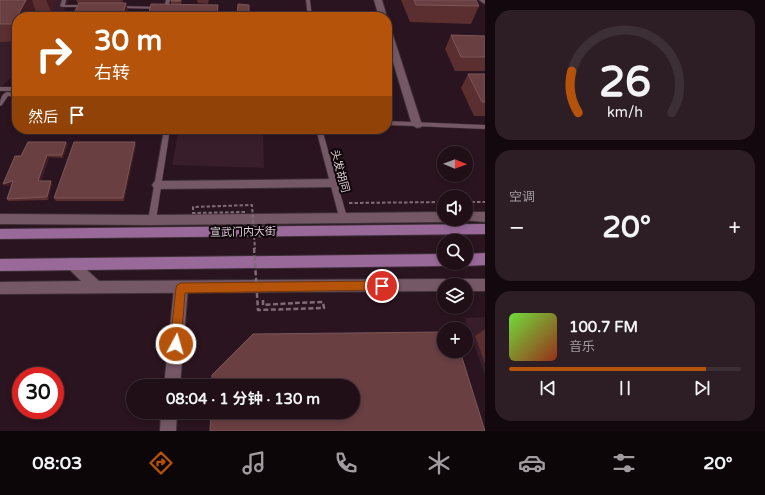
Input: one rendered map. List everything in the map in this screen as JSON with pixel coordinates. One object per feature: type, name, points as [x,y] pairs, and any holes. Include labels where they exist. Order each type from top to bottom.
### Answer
[{"type":"main road","name":"宣武门内大街","points":[[0,234],[485,229]]},
{"type":"main road","points":[[473,260],[485,259]]},
{"type":"main road","points":[[0,264],[437,260]]},
{"type":"street","points":[[378,0],[382,12]]},
{"type":"street","points":[[392,45],[417,125]]},
{"type":"street","points":[[158,184],[334,183]]},
{"type":"street","points":[[0,219],[152,220],[437,217]]},
{"type":"street","points":[[473,217],[485,217]]},
{"type":"street","points":[[71,264],[96,288]]},
{"type":"street","points":[[0,288],[181,288],[437,285]]},
{"type":"street","points":[[473,285],[485,285]]},
{"type":"street","points":[[173,379],[181,288]]},
{"type":"street","points":[[168,431],[169,419]]},
{"type":"lane","points":[[64,0],[62,6],[94,6]]},
{"type":"lane","points":[[110,7],[166,8],[168,0]]},
{"type":"lane","points":[[308,0],[309,12]]},
{"type":"lane","points":[[0,89],[12,89]]},
{"type":"lane","points":[[0,104],[6,94],[12,95]]},
{"type":"lane","points":[[392,123],[485,127]]},
{"type":"lane","points":[[152,220],[166,134]]},
{"type":"lane","name":"头发胡同","points":[[320,134],[343,217]]},
{"type":"path","points":[[348,203],[437,202]]},
{"type":"path","points":[[473,202],[485,202]]},
{"type":"path","points":[[245,212],[193,213],[194,207],[252,205],[258,310],[324,308],[323,302],[263,305],[263,300]]},
{"type":"shaded area","points":[[0,0],[69,0],[63,12],[12,12],[12,77],[0,88]]},
{"type":"shaded area","points":[[178,134],[263,134],[264,168],[172,165]]},
{"type":"shaded area","points":[[485,317],[485,376],[473,341],[473,322],[466,322],[465,318]]},
{"type":"building","points":[[0,0],[26,0],[20,12],[12,12],[12,24],[0,24]]},
{"type":"building","points":[[414,0],[476,0],[479,6],[416,5]]},
{"type":"building","points":[[79,3],[126,3],[123,12],[74,12]]},
{"type":"building","points":[[151,4],[218,5],[217,12],[149,12]]},
{"type":"building","points":[[238,4],[249,5],[249,12],[237,12]]},
{"type":"building","points":[[451,35],[485,36],[485,57],[461,57]]},
{"type":"building","points":[[468,74],[485,74],[485,102],[482,102]]},
{"type":"building","points":[[28,142],[66,142],[62,155],[47,155],[38,181],[51,181],[47,197],[7,199],[13,181],[3,184],[15,156],[21,156]]},
{"type":"building","points":[[74,142],[135,142],[123,198],[54,198]]},
{"type":"building","points":[[437,332],[437,358],[462,358],[485,431],[210,431],[211,419],[360,419],[360,379],[212,379],[212,375],[253,334]]},
{"type":"route","points":[[176,344],[181,288],[382,286]]}]
